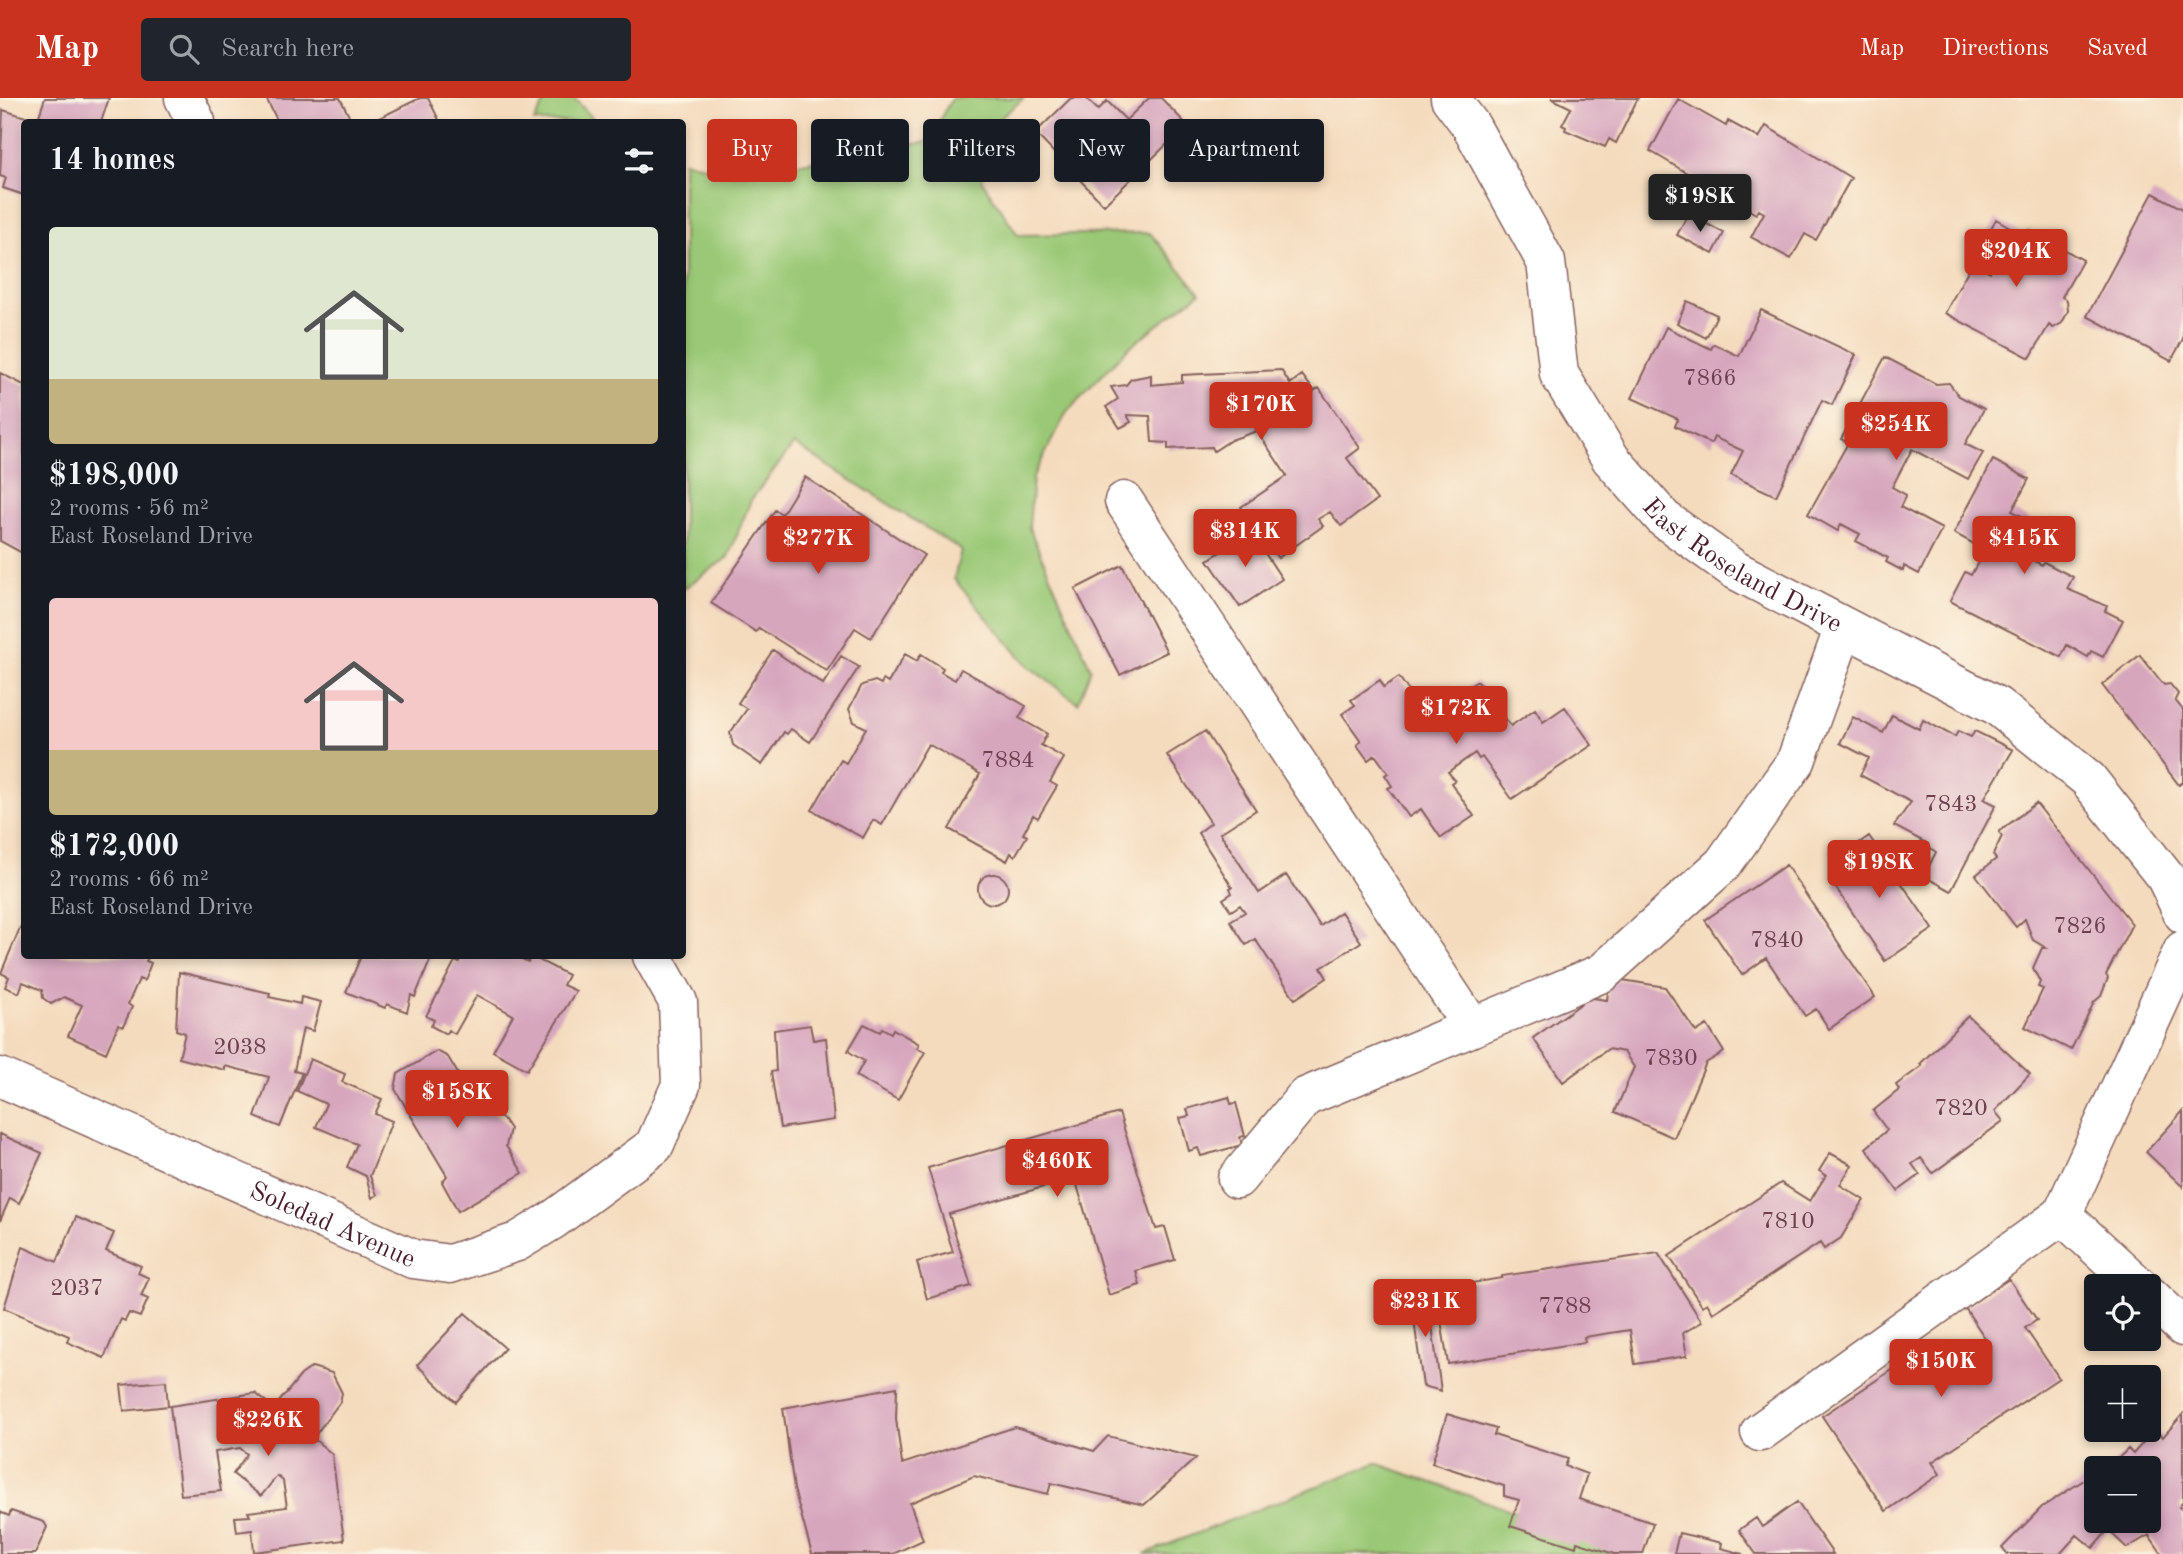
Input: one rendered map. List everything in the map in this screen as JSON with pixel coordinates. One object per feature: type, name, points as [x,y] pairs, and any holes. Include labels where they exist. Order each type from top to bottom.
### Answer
[{"type":"street","points":[[184,98],[194,119]]},
{"type":"street","name":"East Roseland Drive","points":[[1450,98],[1471,126],[1546,262],[1559,374],[1611,459],[1664,519],[1725,563],[1997,706],[2088,779],[2166,878],[2183,914]]},
{"type":"street","points":[[1124,500],[1472,1027]]},
{"type":"street","points":[[1237,1179],[1305,1097],[1602,973],[1723,864],[1796,761],[1844,627]]},
{"type":"street","points":[[1760,1432],[2062,1215],[2183,950]]},
{"type":"street","name":"Soledad Avenue","points":[[0,1077],[414,1259],[450,1264],[517,1242],[553,1220],[654,1146],[681,1086],[678,1002],[654,959]]},
{"type":"street","points":[[2062,1215],[2126,1274]]},
{"type":"street","points":[[2161,1306],[2183,1326]]},
{"type":"green space","points":[[547,98],[574,98],[593,119],[536,119]]},
{"type":"green space","points":[[952,98],[1024,98],[999,119],[940,119]]},
{"type":"green space","points":[[923,143],[923,182],[983,182],[1018,235],[1150,233],[1200,293],[1128,348],[1067,412],[1033,477],[1029,528],[1091,669],[1078,703],[1028,666],[954,579],[961,550],[794,444],[751,500],[728,557],[686,587],[686,162],[707,167],[707,182],[797,182],[797,164],[811,161],[811,182],[909,182],[909,145]]},
{"type":"green space","points":[[1376,1463],[1635,1554],[1144,1554]]},
{"type":"building","points":[[45,98],[109,98],[102,119],[38,119]]},
{"type":"building","points":[[266,98],[340,98],[350,119],[276,119]]},
{"type":"building","points":[[420,98],[428,98],[438,119],[377,119]]},
{"type":"building","points":[[1071,98],[1086,98],[1098,110],[1107,101],[1125,119],[1054,119],[1054,153],[1040,138],[1040,128]]},
{"type":"building","points":[[1149,98],[1161,98],[1181,119],[1164,119],[1164,147],[1150,161],[1150,119],[1127,119]]},
{"type":"building","points":[[1551,98],[1638,98],[1616,143],[1609,139],[1605,147],[1565,130],[1566,127],[1562,125],[1571,108]]},
{"type":"building","points":[[1678,99],[1726,126],[1728,121],[1759,138],[1766,126],[1851,178],[1816,240],[1805,234],[1791,259],[1751,237],[1764,213],[1759,210],[1756,214],[1650,151]]},
{"type":"building","points":[[3,110],[28,119],[21,119],[21,194],[3,188],[6,178],[0,176]]},
{"type":"building","points":[[1082,182],[1128,182],[1104,205]]},
{"type":"building","points":[[2153,193],[2183,209],[2183,339],[2171,361],[2087,316]]},
{"type":"building","points":[[1688,214],[1724,233],[1713,254],[1677,235]]},
{"type":"building","points":[[1996,219],[2026,236],[2029,230],[2083,260],[2062,297],[2067,300],[2068,311],[2062,323],[2053,328],[2049,325],[2030,358],[1945,313],[1972,263],[1990,272],[1998,257],[1980,248]]},
{"type":"building","points":[[1687,301],[1717,315],[1706,338],[1677,323]]},
{"type":"building","points":[[1761,310],[1856,355],[1832,405],[1822,400],[1776,496],[1731,475],[1743,451],[1714,437],[1711,444],[1675,426],[1678,419],[1632,398],[1666,327],[1711,349],[1714,344],[1739,356]]},
{"type":"building","points":[[1885,357],[1936,384],[1949,383],[1959,396],[1984,409],[1965,444],[1983,453],[1968,479],[1912,449],[1892,487],[1906,495],[1900,507],[1942,529],[1919,574],[1904,566],[1903,571],[1886,562],[1888,558],[1856,541],[1860,534],[1841,524],[1838,531],[1808,514],[1848,443],[1841,439]]},
{"type":"building","points":[[1281,370],[1290,384],[1302,375],[1314,391],[1319,388],[1360,448],[1347,458],[1377,500],[1341,526],[1330,512],[1318,519],[1323,526],[1278,558],[1241,507],[1287,476],[1257,431],[1231,440],[1214,451],[1212,447],[1168,449],[1168,443],[1152,442],[1150,416],[1127,415],[1131,422],[1120,428],[1106,407],[1118,399],[1111,387],[1126,385],[1131,379],[1151,375],[1151,385],[1182,382],[1182,375]]},
{"type":"building","points":[[0,373],[21,384],[21,552],[0,541]]},
{"type":"building","points":[[1993,460],[2029,479],[2012,511],[2046,528],[2032,560],[2042,565],[2044,562],[2073,577],[2067,589],[2107,606],[2105,611],[2123,620],[2103,657],[2091,651],[2088,657],[2067,645],[2061,657],[1950,601],[1965,572],[1971,575],[1985,550],[1954,533]]},
{"type":"building","points":[[805,477],[924,555],[871,638],[855,628],[827,671],[759,628],[756,632],[711,603],[775,510],[782,514]]},
{"type":"building","points":[[1251,532],[1282,579],[1240,607],[1208,560]]},
{"type":"building","points":[[1122,565],[1167,652],[1120,675],[1075,589]]},
{"type":"building","points":[[773,650],[823,684],[841,656],[859,667],[810,742],[791,729],[787,734],[784,732],[762,765],[733,745],[730,733],[747,709],[738,703]]},
{"type":"building","points":[[905,654],[917,661],[921,654],[943,668],[941,672],[955,680],[961,669],[1026,706],[1019,718],[1047,734],[1041,745],[1064,758],[1050,782],[1057,786],[1038,818],[1033,815],[1023,834],[1027,836],[1015,856],[1011,853],[1007,861],[949,829],[980,774],[928,744],[882,825],[873,820],[863,838],[812,810],[841,760],[846,763],[866,728],[854,722],[849,709],[862,685],[875,681],[881,684],[883,680],[888,683]]},
{"type":"building","points":[[2140,655],[2164,685],[2170,684],[2178,694],[2175,700],[2183,710],[2183,782],[2179,785],[2102,685]]},
{"type":"building","points":[[1399,677],[1418,704],[1431,696],[1439,707],[1477,681],[1496,702],[1495,708],[1511,726],[1535,709],[1543,722],[1565,707],[1592,745],[1512,799],[1482,757],[1479,759],[1475,753],[1448,772],[1455,780],[1451,783],[1474,816],[1441,838],[1421,809],[1409,817],[1388,788],[1392,786],[1385,775],[1388,773],[1375,755],[1368,760],[1357,745],[1361,741],[1342,714],[1355,705],[1351,700],[1380,680],[1384,687]]},
{"type":"building","points":[[1892,715],[1919,729],[1923,720],[1955,737],[1958,731],[1971,737],[1975,731],[2013,750],[1984,799],[1996,805],[1951,891],[1924,876],[1936,852],[1927,846],[1928,844],[1894,826],[1911,802],[1860,775],[1869,758],[1840,743],[1853,717],[1883,733]]},
{"type":"building","points":[[1205,731],[1256,810],[1220,833],[1259,893],[1286,875],[1320,926],[1341,912],[1361,942],[1321,968],[1327,978],[1295,999],[1255,939],[1246,945],[1230,921],[1245,912],[1240,905],[1231,911],[1223,899],[1232,893],[1232,887],[1198,833],[1211,823],[1167,755]]},
{"type":"building","points":[[2036,803],[2132,924],[2106,975],[2108,978],[2101,996],[2094,1002],[2071,1050],[2025,1027],[2043,989],[2038,987],[2040,982],[2033,968],[2042,948],[2046,948],[2033,940],[2025,919],[2016,927],[1976,875],[1996,859],[1993,855],[2002,836],[1999,832]]},
{"type":"building","points":[[1869,836],[1933,929],[1885,961],[1834,885],[1844,878],[1833,862]]},
{"type":"building","points":[[1786,865],[1875,997],[1829,1029],[1816,1009],[1805,1016],[1766,958],[1742,975],[1705,920]]},
{"type":"building","points":[[993,874],[1004,878],[1008,889],[1004,900],[993,904],[982,900],[978,889],[982,878]]},
{"type":"building","points":[[20,928],[21,959],[147,959],[146,961],[151,963],[144,981],[139,979],[128,1004],[132,1007],[123,1027],[118,1025],[106,1053],[68,1036],[82,1005],[64,997],[51,1004],[43,998],[42,990],[23,982],[19,993],[5,987],[9,977],[1,973]]},
{"type":"building","points":[[360,959],[431,959],[415,997],[411,995],[407,1012],[387,1004],[385,1008],[346,992]]},
{"type":"building","points":[[461,959],[522,959],[528,962],[530,959],[537,959],[568,975],[563,985],[576,991],[527,1070],[493,1051],[513,1015],[477,995],[455,1034],[448,1030],[446,1034],[431,1026],[434,1020],[426,1016],[455,961],[459,963]]},
{"type":"building","points":[[179,972],[270,993],[269,997],[300,1004],[301,997],[321,1002],[313,1031],[303,1028],[294,1071],[302,1073],[280,1127],[255,1117],[269,1077],[225,1066],[225,1070],[179,1058],[185,1033],[176,1030]]},
{"type":"building","points":[[1610,978],[1665,987],[1696,1032],[1707,1025],[1724,1052],[1706,1063],[1674,1138],[1615,1112],[1634,1067],[1624,1052],[1608,1049],[1563,1082],[1533,1038],[1585,1001],[1586,997],[1607,1000]]},
{"type":"building","points":[[1968,1016],[2030,1074],[1995,1111],[2003,1121],[1933,1173],[1921,1158],[1912,1164],[1920,1175],[1898,1191],[1866,1148],[1887,1130],[1873,1111],[1899,1090],[1896,1085],[1922,1066],[1920,1064]]},
{"type":"building","points":[[864,1024],[880,1032],[882,1028],[891,1033],[893,1029],[919,1044],[917,1048],[925,1052],[898,1100],[856,1076],[864,1061],[848,1051]]},
{"type":"building","points":[[810,1025],[813,1040],[826,1038],[834,1120],[780,1128],[771,1072],[776,1071],[774,1030]]},
{"type":"building","points":[[437,1051],[448,1057],[482,1114],[495,1114],[504,1120],[510,1129],[506,1146],[523,1173],[458,1211],[442,1182],[447,1176],[395,1089],[398,1074]]},
{"type":"building","points":[[310,1059],[345,1074],[342,1082],[382,1099],[375,1114],[392,1121],[370,1176],[377,1195],[372,1198],[366,1176],[347,1167],[357,1144],[316,1127],[326,1104],[297,1091]]},
{"type":"building","points":[[1229,1097],[1231,1104],[1236,1103],[1245,1136],[1240,1137],[1242,1145],[1201,1156],[1198,1148],[1189,1151],[1180,1118],[1189,1116],[1187,1109]]},
{"type":"building","points":[[2183,1111],[2183,1187],[2146,1152]]},
{"type":"building","points":[[1119,1113],[1156,1229],[1165,1227],[1175,1260],[1136,1271],[1140,1285],[1109,1295],[1075,1178],[949,1214],[971,1286],[927,1299],[917,1262],[953,1252],[928,1168]]},
{"type":"building","points":[[0,1134],[42,1153],[19,1203],[10,1198],[0,1221]]},
{"type":"building","points":[[1830,1153],[1852,1165],[1840,1185],[1864,1200],[1841,1238],[1824,1249],[1820,1243],[1713,1313],[1707,1303],[1702,1306],[1669,1256],[1781,1183],[1810,1201],[1826,1175],[1819,1171]]},
{"type":"building","points":[[76,1217],[114,1233],[106,1251],[141,1266],[138,1273],[149,1278],[141,1296],[148,1299],[140,1317],[129,1313],[125,1321],[121,1319],[104,1358],[67,1342],[69,1336],[4,1308],[23,1247],[57,1262]]},
{"type":"building","points":[[1658,1253],[1702,1322],[1683,1333],[1687,1356],[1635,1364],[1630,1330],[1584,1337],[1585,1342],[1448,1364],[1436,1289],[1502,1276]]},
{"type":"building","points":[[2009,1279],[2037,1320],[2025,1328],[2059,1378],[1932,1462],[1940,1474],[1886,1511],[1822,1416],[1933,1343],[1949,1367],[1987,1341],[1965,1308]]},
{"type":"building","points":[[1427,1289],[1441,1391],[1423,1386],[1410,1291]]},
{"type":"building","points":[[465,1313],[505,1348],[456,1402],[417,1365]]},
{"type":"building","points":[[312,1367],[332,1373],[342,1393],[340,1402],[313,1438],[332,1454],[344,1540],[254,1552],[252,1530],[237,1532],[235,1517],[250,1516],[248,1512],[287,1507],[283,1481],[277,1476],[261,1496],[233,1474],[247,1454],[240,1448],[215,1452],[221,1491],[181,1495],[170,1406],[255,1393],[274,1408],[301,1375]]},
{"type":"building","points":[[166,1381],[168,1406],[124,1411],[121,1385]]},
{"type":"building","points":[[897,1387],[896,1419],[902,1464],[1015,1427],[1094,1451],[1108,1436],[1196,1458],[1144,1505],[1051,1483],[1048,1494],[974,1476],[910,1503],[923,1540],[893,1554],[812,1554],[794,1489],[783,1408]]},
{"type":"building","points":[[1447,1414],[1496,1429],[1494,1435],[1568,1459],[1565,1466],[1587,1474],[1579,1499],[1653,1523],[1643,1554],[1614,1554],[1577,1542],[1576,1547],[1510,1526],[1519,1500],[1504,1496],[1504,1486],[1432,1463]]},
{"type":"building","points":[[2183,1414],[2183,1502],[2179,1507],[2183,1510],[2183,1554],[2162,1554],[2149,1535],[2127,1548],[2111,1533],[2161,1533],[2161,1456],[2121,1456],[2128,1449],[2133,1454],[2144,1442],[2161,1442],[2161,1435],[2163,1437]]},
{"type":"building","points":[[2084,1480],[2084,1533],[2106,1533],[2093,1548],[2077,1535],[2060,1554],[2007,1554],[2002,1548],[2042,1507]]},
{"type":"building","points":[[1797,1502],[1833,1554],[1756,1554],[1739,1530],[1756,1518],[1762,1527]]},
{"type":"building","points":[[11,1511],[44,1522],[47,1527],[35,1554],[0,1554],[0,1512],[9,1516]]},
{"type":"building","points":[[1679,1533],[1722,1543],[1721,1548],[1743,1554],[1674,1554]]}]
